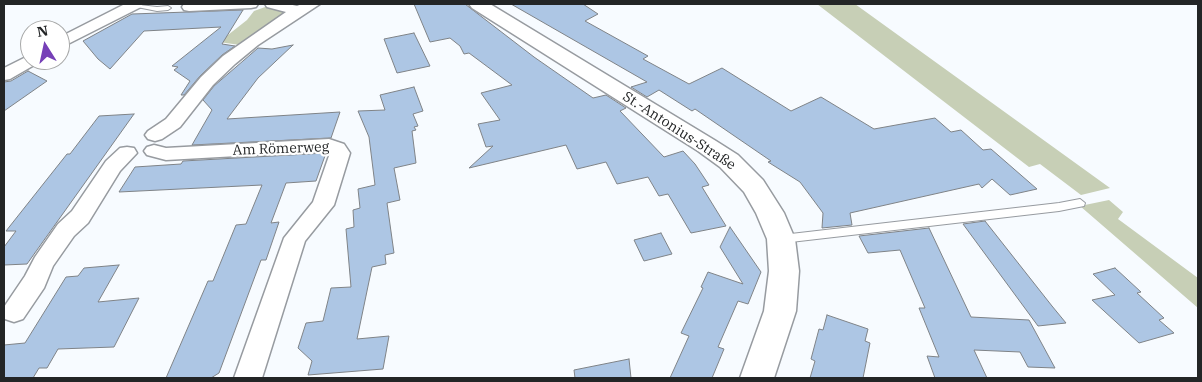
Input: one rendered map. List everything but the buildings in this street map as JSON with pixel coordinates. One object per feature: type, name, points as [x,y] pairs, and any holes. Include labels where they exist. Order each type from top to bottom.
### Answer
[{"type":"street","points":[[70,38],[135,4]]},
{"type":"street","points":[[189,7],[251,4]]},
{"type":"street","name":"Am Römerweg","points":[[272,4],[305,7]]},
{"type":"street","name":"St.-Antonius-Straße","points":[[478,4],[729,161],[742,172],[763,199],[781,239],[784,271],[780,311],[757,378]]},
{"type":"street","name":"Am Römerweg","points":[[14,312],[35,281],[43,263],[66,230],[80,217],[113,166],[127,153],[138,155],[154,143],[174,123],[207,81],[229,60],[252,42],[305,7]]},
{"type":"street","points":[[4,75],[20,66]]},
{"type":"street","name":"Am Römerweg","points":[[154,143],[166,154],[329,145],[336,148],[340,153],[323,205],[295,238],[248,378]]},
{"type":"lane","points":[[135,4],[157,9],[168,8]]},
{"type":"lane","points":[[781,239],[1059,207],[1080,202]]},
{"type":"green space","points":[[817,4],[855,4],[1110,188],[1081,195],[1040,164],[1029,167]]},
{"type":"green space","points":[[268,6],[290,11],[240,45],[219,42],[247,20],[254,11]]},
{"type":"green space","points":[[1109,200],[1123,212],[1118,219],[1198,278],[1198,308],[1080,206]]}]
